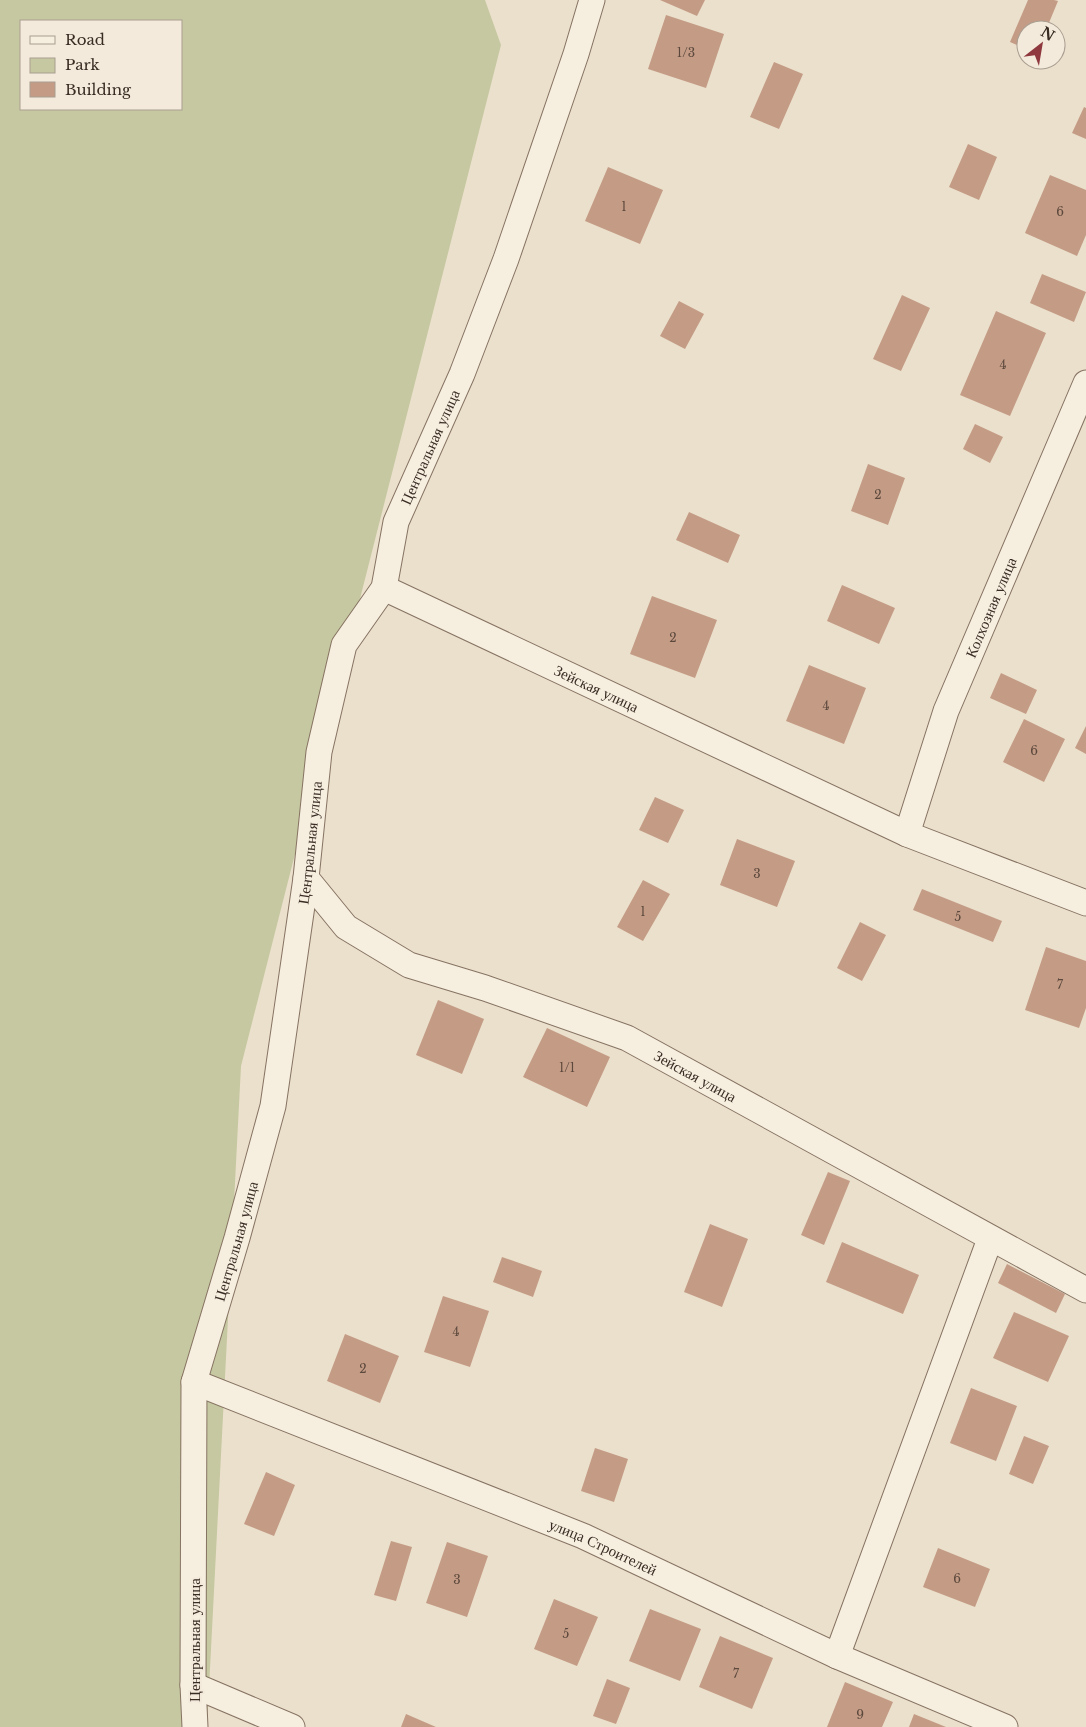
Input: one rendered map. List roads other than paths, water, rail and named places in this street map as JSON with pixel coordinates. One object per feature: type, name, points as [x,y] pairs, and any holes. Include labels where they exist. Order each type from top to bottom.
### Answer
[{"type":"street","name":"Центральная улица","points":[[195,1727],[193,1685],[194,1382],[237,1238],[273,1106],[306,878],[319,752],[344,645],[384,588],[396,522],[462,374],[506,259],[576,54],[592,0]]},
{"type":"street","name":"Колхозная улица","points":[[907,834],[946,711],[1086,383]]},
{"type":"street","name":"Зейская улица","points":[[384,588],[907,834],[1086,903]]},
{"type":"street","name":"Зейская улица","points":[[306,878],[346,927],[409,965],[485,988],[627,1038],[1086,1290]]},
{"type":"street","points":[[838,1656],[990,1239]]},
{"type":"street","name":"улица Строителей","points":[[194,1382],[583,1536],[838,1656],[1005,1727]]},
{"type":"street","points":[[193,1685],[292,1727]]}]
